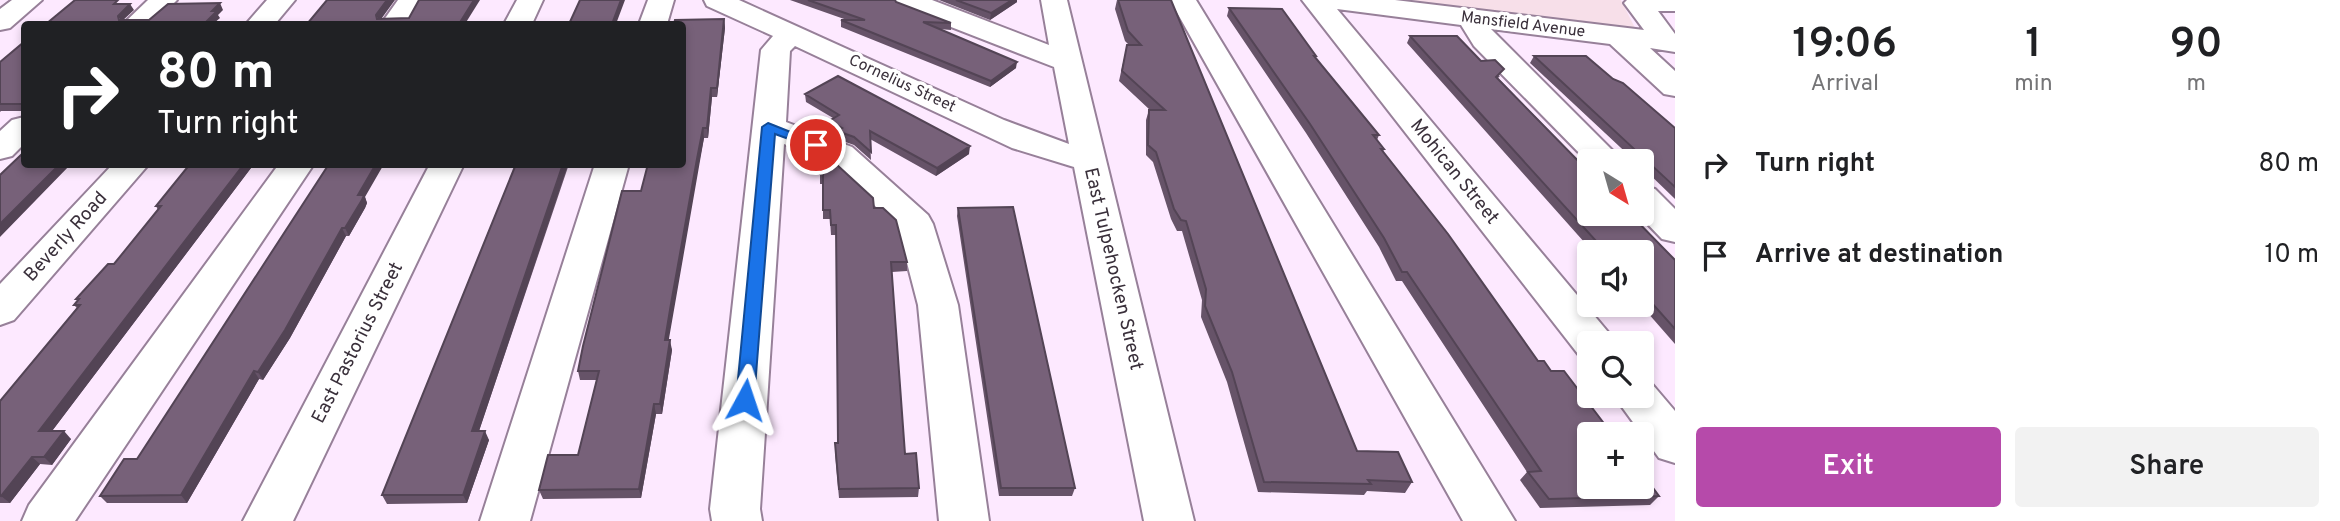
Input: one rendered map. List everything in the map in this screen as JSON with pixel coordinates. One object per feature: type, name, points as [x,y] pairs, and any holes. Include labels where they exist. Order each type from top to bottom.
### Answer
[{"type":"street","points":[[0,22],[29,0]]},
{"type":"street","points":[[140,21],[164,0]]},
{"type":"street","points":[[263,21],[282,0]]},
{"type":"street","points":[[397,21],[412,0]]},
{"type":"street","points":[[520,21],[530,0]]},
{"type":"street","points":[[654,21],[661,0]]},
{"type":"street","name":"Cornelius Street","points":[[717,0],[1024,141],[1089,161]]},
{"type":"street","points":[[906,0],[1067,62]]},
{"type":"street","points":[[1183,0],[1490,521]]},
{"type":"street","name":"Mohican Street","points":[[1315,0],[1583,331]]},
{"type":"street","name":"Mansfield Avenue","points":[[1329,0],[1671,43]]},
{"type":"street","points":[[1637,1],[1675,3]]},
{"type":"street","points":[[1637,1],[1671,43]]},
{"type":"street","name":"East Tulpehocken Street","points":[[1064,6],[1067,62],[1169,521]]},
{"type":"street","points":[[1471,18],[1484,40],[1594,149]]},
{"type":"street","points":[[737,521],[735,509],[776,50],[791,33]]},
{"type":"street","points":[[1620,37],[1675,87]]},
{"type":"street","points":[[768,127],[840,154],[915,223],[938,305],[964,521]]},
{"type":"street","points":[[0,149],[21,130]]},
{"type":"street","name":"Beverly Road","points":[[0,310],[128,168]]},
{"type":"street","points":[[47,521],[294,168]]},
{"type":"street","name":"East Pastorius Street","points":[[268,521],[445,168]]},
{"type":"street","points":[[505,521],[611,168]]},
{"type":"street","points":[[1654,209],[1675,230]]},
{"type":"street","points":[[1646,408],[1675,444]]},
{"type":"shaded area","points":[[1408,0],[1621,0],[1636,30]]},
{"type":"building","points":[[75,0],[118,0],[114,4],[130,4],[118,16],[119,20],[149,20],[168,4],[220,3],[212,11],[217,11],[207,21],[50,21]]},
{"type":"building","points":[[327,0],[387,0],[376,15],[377,19],[409,18],[419,0],[474,0],[461,21],[310,21]]},
{"type":"building","points":[[580,0],[621,0],[613,21],[570,21]]},
{"type":"building","points":[[808,0],[895,0],[951,23],[923,22],[1017,62],[991,81],[841,20],[865,20]]},
{"type":"building","points":[[956,0],[1012,0],[991,13]]},
{"type":"building","points":[[1118,0],[1171,0],[1357,451],[1398,452],[1412,482],[1264,482],[1232,372],[1205,306],[1206,289],[1186,221],[1181,220],[1174,209],[1156,152],[1148,145],[1149,110],[1165,110],[1122,71],[1127,45],[1141,45],[1128,31]]},
{"type":"building","points":[[1229,8],[1282,9],[1314,56],[1379,135],[1373,135],[1384,149],[1381,149],[1448,234],[1538,361],[1544,361],[1551,371],[1564,371],[1577,388],[1577,408],[1592,408],[1603,422],[1577,422],[1577,498],[1549,499],[1528,472],[1541,471],[1407,272],[1402,272],[1384,238],[1310,124]]},
{"type":"building","points":[[724,19],[717,88],[711,88],[707,128],[703,128],[665,340],[670,340],[660,404],[654,404],[639,489],[539,490],[548,455],[578,455],[599,371],[578,371],[622,191],[641,191],[647,168],[686,168],[686,21],[675,20]]},
{"type":"building","points":[[1410,36],[1457,36],[1481,61],[1495,60],[1504,69],[1496,77],[1577,160],[1577,220]]},
{"type":"building","points":[[21,44],[21,104],[0,104],[0,62]]},
{"type":"building","points":[[1534,56],[1586,56],[1613,79],[1623,83],[1675,128],[1675,187],[1654,167],[1654,149],[1634,149]]},
{"type":"building","points":[[838,76],[970,146],[937,168],[870,131],[871,152],[854,137],[837,131],[842,128],[829,121],[839,115],[805,94]]},
{"type":"building","points":[[824,153],[873,198],[874,208],[883,208],[896,220],[907,262],[891,262],[905,454],[916,453],[919,488],[839,489],[835,443],[838,443],[836,225],[831,225],[830,210],[823,210],[823,174],[820,174]]},
{"type":"building","points":[[21,155],[21,168],[56,168],[0,224],[0,175]]},
{"type":"building","points":[[187,168],[241,168],[39,431],[64,431],[44,457],[32,457],[1,496],[0,401],[80,305],[74,305],[79,299],[76,299],[108,264],[114,264],[161,206],[156,206]]},
{"type":"building","points":[[326,168],[374,168],[358,195],[364,195],[362,200],[345,228],[342,228],[285,330],[258,372],[254,371],[181,495],[100,496],[124,459],[137,459]]},
{"type":"building","points":[[514,168],[562,168],[472,431],[485,431],[463,495],[382,495]]},
{"type":"building","points":[[1013,207],[1075,488],[1001,488],[958,208]]},
{"type":"building","points":[[1582,226],[1642,226],[1675,260],[1675,329],[1654,305],[1654,240],[1595,240]]},
{"type":"route","points":[[745,400],[768,127],[816,145]]}]
